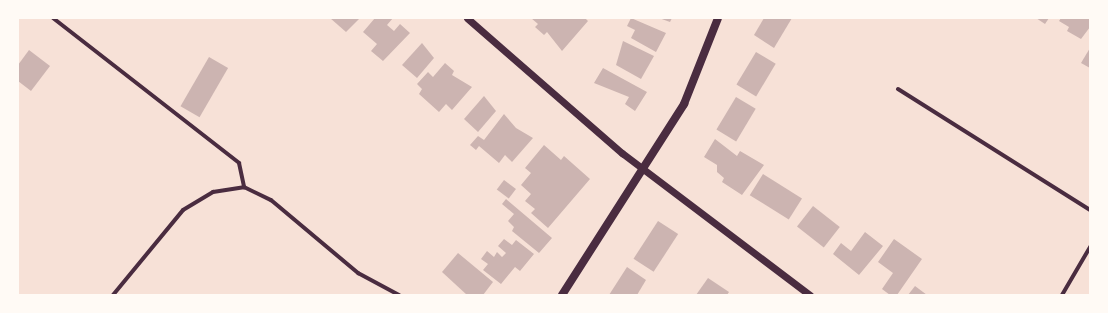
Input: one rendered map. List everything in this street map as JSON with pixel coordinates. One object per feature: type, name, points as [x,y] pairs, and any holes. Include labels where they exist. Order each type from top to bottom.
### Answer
[{"type":"main road","points":[[562,295],[684,104],[718,18]]},
{"type":"street","points":[[53,18],[240,162],[244,187]]},
{"type":"street","points":[[467,18],[644,168],[810,295]]},
{"type":"street","points":[[898,89],[1090,210]]},
{"type":"street","points":[[113,295],[183,210],[213,192],[244,187],[272,200],[358,273],[399,295]]},
{"type":"street","points":[[1062,295],[1090,247]]},
{"type":"building","points":[[330,18],[360,18],[346,32]]},
{"type":"building","points":[[375,18],[393,18],[387,25],[394,31],[400,24],[410,33],[383,61],[371,51],[377,44],[363,32]]},
{"type":"building","points":[[531,18],[585,18],[588,21],[562,51],[547,32],[544,35],[535,27],[538,24]]},
{"type":"building","points":[[631,18],[666,33],[656,52],[631,38],[635,30],[627,26]]},
{"type":"building","points":[[659,18],[672,18],[670,22]]},
{"type":"building","points":[[764,18],[792,18],[774,48],[754,35]]},
{"type":"building","points":[[1036,18],[1049,18],[1045,24]]},
{"type":"building","points":[[1061,18],[1090,18],[1090,27],[1081,39],[1067,31],[1069,27],[1059,21]]},
{"type":"building","points":[[623,41],[654,56],[641,79],[616,65]]},
{"type":"building","points":[[422,43],[434,58],[417,78],[402,65]]},
{"type":"building","points":[[1090,48],[1090,68],[1081,63]]},
{"type":"building","points":[[29,50],[50,66],[31,91],[18,81],[18,65]]},
{"type":"building","points":[[756,52],[776,64],[756,96],[736,85]]},
{"type":"building","points":[[209,57],[228,68],[200,117],[180,106]]},
{"type":"building","points":[[445,63],[454,71],[452,75],[472,87],[452,110],[446,104],[439,112],[419,94],[422,89],[417,84],[428,72],[433,77]]},
{"type":"building","points":[[603,68],[647,92],[635,111],[625,104],[629,97],[594,83]]},
{"type":"building","points":[[484,96],[496,111],[478,132],[464,119]]},
{"type":"building","points":[[736,97],[756,109],[736,141],[716,130]]},
{"type":"building","points":[[504,114],[516,128],[533,138],[512,162],[505,155],[499,163],[479,146],[476,150],[470,145],[478,136],[484,140]]},
{"type":"building","points":[[715,139],[737,156],[740,151],[764,165],[742,195],[722,182],[724,178],[717,172],[717,165],[704,157]]},
{"type":"building","points":[[544,145],[561,160],[564,156],[590,179],[548,228],[531,213],[535,209],[525,201],[531,194],[521,185],[531,173],[525,168]]},
{"type":"building","points":[[763,174],[802,198],[789,220],[750,195]]},
{"type":"building","points":[[504,180],[516,189],[509,199],[497,190]]},
{"type":"building","points":[[506,199],[552,238],[539,253],[512,231],[514,227],[508,221],[514,214],[502,204]]},
{"type":"building","points":[[813,206],[840,227],[824,247],[797,226]]},
{"type":"building","points":[[658,221],[678,234],[654,272],[633,259]]},
{"type":"building","points":[[865,232],[883,246],[859,275],[833,254],[841,243],[851,251]]},
{"type":"building","points":[[504,239],[512,245],[516,240],[534,254],[520,271],[515,267],[501,284],[483,270],[488,264],[481,259],[487,251],[494,257],[497,252],[502,257],[506,253],[498,246]]},
{"type":"building","points":[[894,239],[922,259],[897,295],[890,295],[882,289],[893,273],[878,262]]},
{"type":"building","points":[[458,253],[493,282],[483,295],[467,295],[442,272]]},
{"type":"building","points":[[627,267],[646,280],[637,295],[609,295]]},
{"type":"building","points":[[708,278],[729,292],[727,295],[696,295]]},
{"type":"building","points":[[915,286],[927,295],[908,295]]}]
